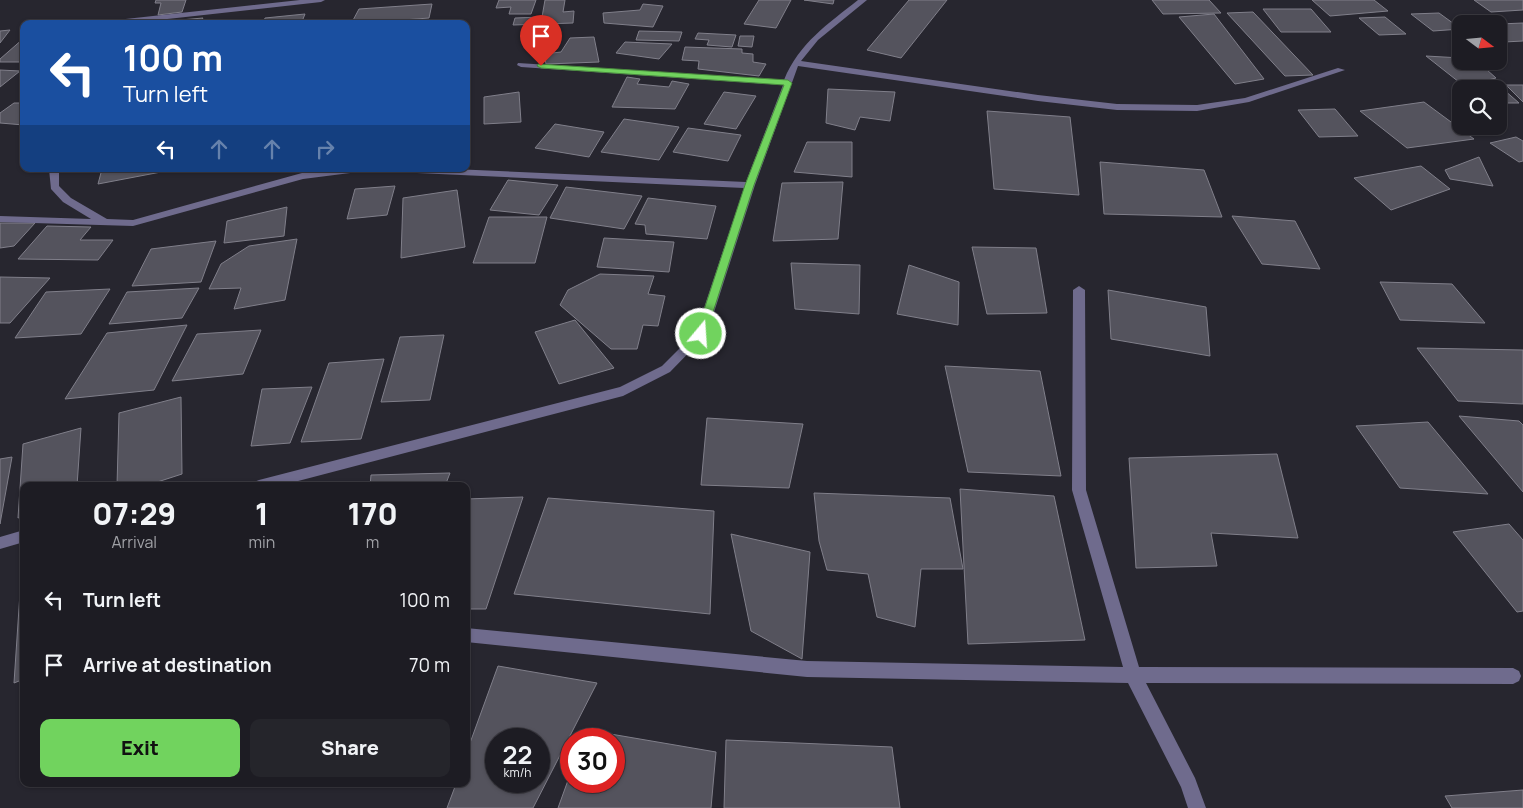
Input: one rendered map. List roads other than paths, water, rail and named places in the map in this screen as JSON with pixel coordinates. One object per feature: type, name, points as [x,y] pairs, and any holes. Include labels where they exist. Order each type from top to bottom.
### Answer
[{"type":"street","points":[[239,9],[240,0]]},
{"type":"street","points":[[136,20],[321,0]]},
{"type":"street","points":[[276,482],[623,391],[666,369],[701,334],[750,185],[795,63],[815,38],[863,0]]},
{"type":"street","points":[[795,63],[1116,107],[1197,108],[1246,100],[1340,70]]},
{"type":"street","points":[[521,64],[788,83]]},
{"type":"street","points":[[54,172],[54,186],[67,200],[105,222]]},
{"type":"street","points":[[0,219],[133,223],[302,176],[334,172]]},
{"type":"street","points":[[462,172],[750,185]]},
{"type":"street","points":[[1079,290],[1079,490],[1134,675],[1189,784],[1197,808]]},
{"type":"street","points":[[0,543],[20,537]]},
{"type":"street","points":[[470,635],[807,669],[1134,675],[1514,676]]}]
